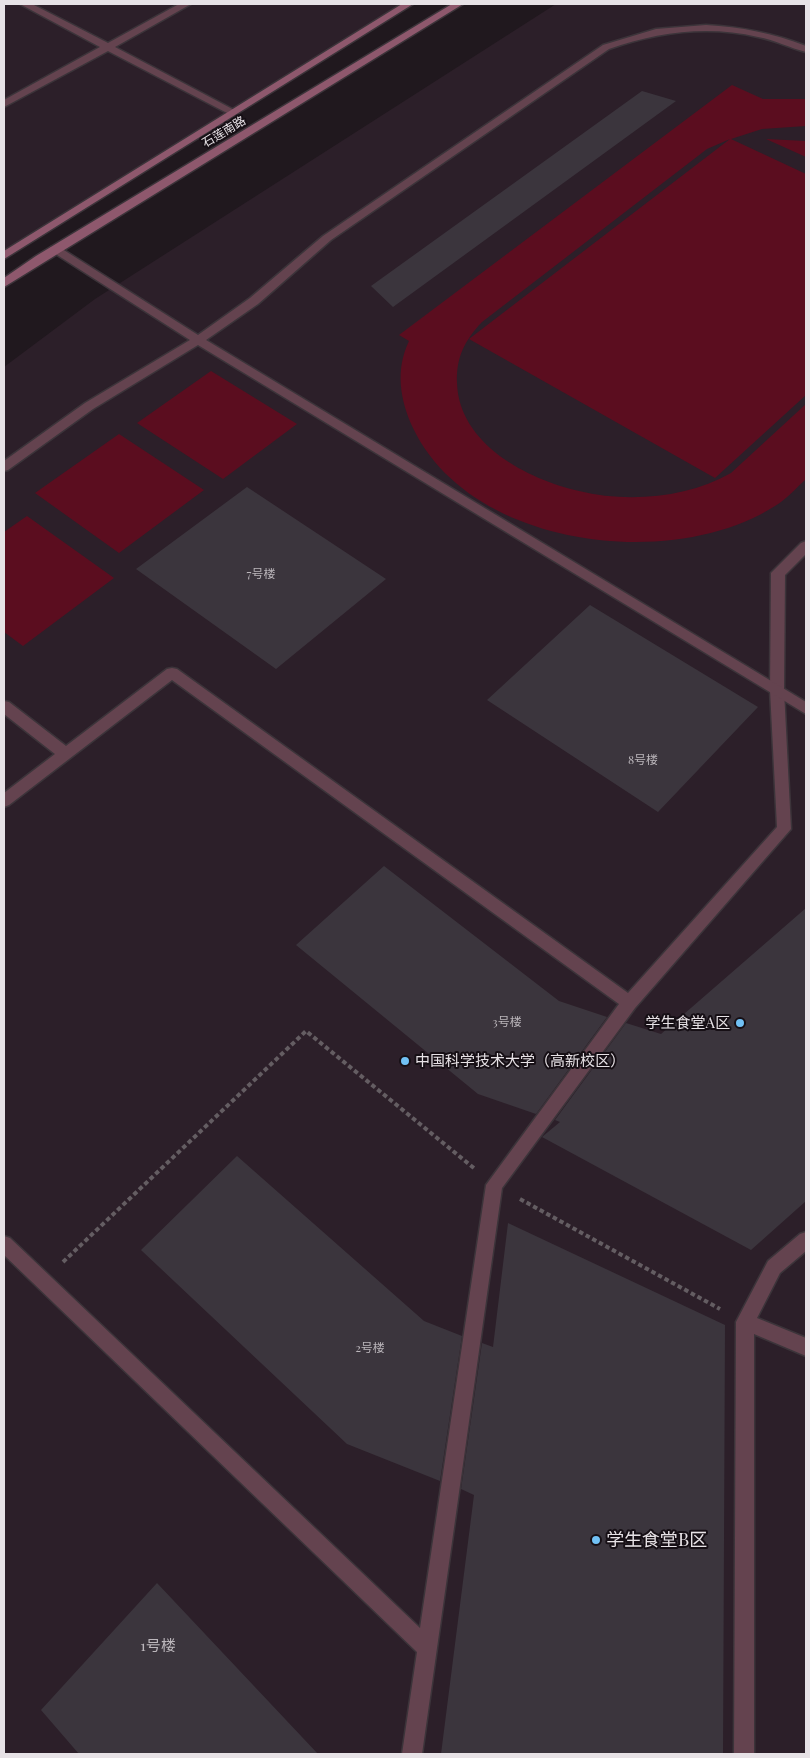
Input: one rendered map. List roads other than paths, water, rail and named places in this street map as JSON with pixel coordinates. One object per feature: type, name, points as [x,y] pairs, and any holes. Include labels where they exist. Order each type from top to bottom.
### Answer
[{"type":"street","points":[[25,4],[233,112]]},
{"type":"street","points":[[4,104],[186,4]]},
{"type":"street","name":"石莲南路","points":[[4,256],[408,4]]},
{"type":"street","name":"石莲南路","points":[[4,283],[55,249],[458,4]]},
{"type":"street","points":[[4,467],[89,406],[198,340],[254,301],[327,238],[606,47],[649,33],[675,28],[708,27],[781,39],[806,49]]},
{"type":"street","points":[[55,249],[198,340],[806,709]]},
{"type":"street","points":[[412,1754],[494,1185],[629,1003],[784,829],[777,690],[778,573],[806,546]]},
{"type":"street","points":[[4,801],[64,753],[172,673],[629,1003]]},
{"type":"street","points":[[4,706],[64,753]]},
{"type":"street","points":[[744,1754],[745,1322],[774,1267],[806,1240]]},
{"type":"street","points":[[4,1244],[426,1647]]},
{"type":"street","points":[[745,1322],[806,1347]]},
{"type":"place","name":"学生食堂A区","points":[[740,1023]]},
{"type":"place","name":"中国科学技术大学（高新校区）","points":[[405,1061]]},
{"type":"place","name":"学生食堂B区","points":[[596,1540]]}]
